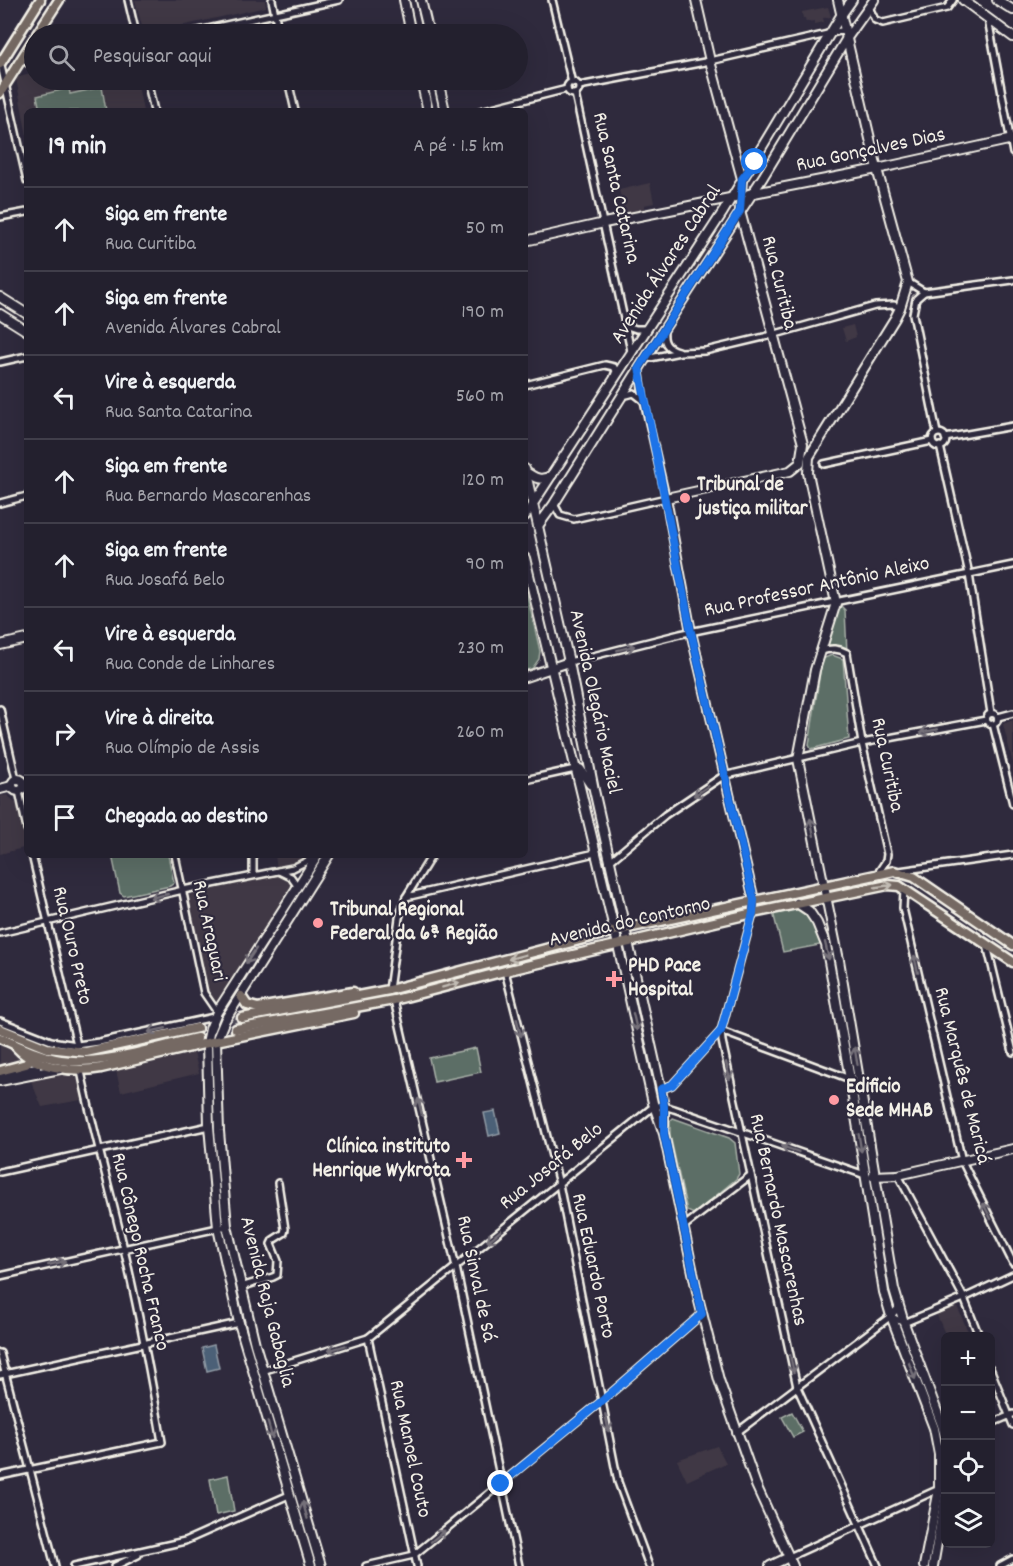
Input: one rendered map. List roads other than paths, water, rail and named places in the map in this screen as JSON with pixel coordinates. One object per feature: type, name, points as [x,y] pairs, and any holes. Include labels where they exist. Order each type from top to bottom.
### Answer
[{"type":"main road","points":[[25,24],[40,0]]},
{"type":"main road","points":[[43,24],[59,0]]},
{"type":"main road","points":[[0,62],[24,25]]},
{"type":"main road","points":[[0,93],[3,81],[23,57]]},
{"type":"main road","name":"Avenida do Contorno","points":[[242,1018],[389,990],[614,931],[878,873],[898,872],[914,877],[1013,945]]},
{"type":"main road","name":"Avenida do Contorno","points":[[236,1029],[394,1000],[628,942],[827,896],[888,885],[899,886],[1013,962]]},
{"type":"main road","points":[[241,996],[247,1005],[258,1008],[339,993],[389,990]]},
{"type":"main road","points":[[14,1044],[22,1053],[31,1058],[65,1069],[81,1071],[373,1009],[394,1000]]},
{"type":"main road","points":[[0,1029],[47,1048],[86,1052],[197,1028]]},
{"type":"main road","points":[[0,1038],[58,1060],[95,1061],[197,1038]]},
{"type":"main road","points":[[0,1071],[26,1064],[31,1058]]},
{"type":"street","points":[[128,0],[134,24]]},
{"type":"street","points":[[272,0],[277,24]]},
{"type":"street","points":[[230,24],[339,0]]},
{"type":"street","points":[[404,0],[409,24]]},
{"type":"street","points":[[421,0],[427,24]]},
{"type":"street","points":[[552,0],[572,83]]},
{"type":"street","name":"Rua Curitiba","points":[[696,0],[742,179],[740,211],[803,444]]},
{"type":"street","points":[[838,0],[840,17],[847,38],[877,170],[908,282],[900,308],[812,449],[807,465],[836,603],[815,670],[798,759],[825,884],[899,1307],[941,1422]]},
{"type":"street","name":"Avenida Álvares Cabral","points":[[528,512],[732,198],[852,0]]},
{"type":"street","points":[[871,3],[875,20],[883,23],[948,8],[953,0]]},
{"type":"street","points":[[963,0],[1013,37]]},
{"type":"street","points":[[997,0],[1011,6]]},
{"type":"street","name":"Avenida Álvares Cabral","points":[[538,526],[555,504],[871,3]]},
{"type":"street","points":[[988,19],[1013,153]]},
{"type":"street","points":[[991,33],[993,27],[996,26]]},
{"type":"street","points":[[572,83],[579,86],[710,61],[844,30]]},
{"type":"street","points":[[0,62],[24,168]]},
{"type":"street","points":[[492,108],[567,89],[572,83]]},
{"type":"street","points":[[567,89],[575,94],[579,86]]},
{"type":"street","points":[[149,90],[153,108]]},
{"type":"street","points":[[290,90],[294,108]]},
{"type":"street","points":[[423,90],[427,108]]},
{"type":"street","points":[[440,90],[444,108]]},
{"type":"street","name":"Rua Santa Catarina","points":[[575,94],[632,353]]},
{"type":"street","name":"Rua Gonçalves Dias","points":[[528,241],[604,223],[877,170],[1012,140]]},
{"type":"street","points":[[742,179],[762,178]]},
{"type":"street","points":[[0,217],[24,213]]},
{"type":"street","points":[[937,433],[913,314],[916,299],[924,292],[1013,280]]},
{"type":"street","points":[[908,282],[924,292]]},
{"type":"street","points":[[0,297],[24,313]]},
{"type":"street","points":[[645,359],[680,352],[705,351],[875,306],[894,305],[900,308]]},
{"type":"street","points":[[0,314],[24,330]]},
{"type":"street","points":[[627,326],[647,329]]},
{"type":"street","points":[[664,329],[663,340],[666,345],[671,350],[680,352]]},
{"type":"street","points":[[0,362],[24,357]]},
{"type":"street","points":[[528,384],[605,365],[614,367],[616,371],[613,382]]},
{"type":"street","points":[[639,368],[691,632],[723,776],[754,900],[753,913]]},
{"type":"street","points":[[621,397],[634,393],[644,401]]},
{"type":"street","points":[[945,438],[1013,426]]},
{"type":"street","points":[[937,433],[941,433],[945,438]]},
{"type":"street","points":[[932,441],[937,433]]},
{"type":"street","points":[[932,441],[934,445],[940,446],[945,442],[945,438]]},
{"type":"street","points":[[824,464],[932,441]]},
{"type":"street","points":[[803,444],[806,448],[812,449]]},
{"type":"street","points":[[555,504],[560,515],[574,519],[790,471],[796,467],[802,457],[803,444]]},
{"type":"street","points":[[940,446],[969,574],[991,713],[987,720]]},
{"type":"street","points":[[528,472],[540,479],[546,479],[553,474]]},
{"type":"street","name":"Avenida Olegário Maciel","points":[[528,483],[569,662],[609,862],[661,1089],[664,1106],[664,1134]]},
{"type":"street","points":[[0,503],[24,497]]},
{"type":"street","name":"Rua Professor Antônio Aleixo","points":[[528,676],[569,662],[691,632],[1013,565]]},
{"type":"street","name":"Avenida Olegário Maciel","points":[[528,570],[618,945],[654,1106],[664,1134]]},
{"type":"street","points":[[0,645],[24,640]]},
{"type":"street","name":"Rua Curitiba","points":[[821,651],[840,649],[847,653],[862,743],[886,854],[886,861],[878,873]]},
{"type":"street","points":[[0,709],[24,812]]},
{"type":"street","points":[[991,713],[998,717]]},
{"type":"street","points":[[998,717],[1013,713]]},
{"type":"street","points":[[993,724],[998,721],[998,717]]},
{"type":"street","points":[[609,862],[665,815],[723,776],[862,743],[987,720]]},
{"type":"street","points":[[987,720],[993,724],[1013,804]]},
{"type":"street","points":[[528,779],[574,769],[582,770],[594,790]]},
{"type":"street","points":[[0,789],[19,784]]},
{"type":"street","points":[[406,897],[595,854]]},
{"type":"street","points":[[898,872],[1013,855]]},
{"type":"street","name":"Rua Ouro Preto","points":[[34,858],[77,1045]]},
{"type":"street","name":"Rua Araguari","points":[[176,858],[204,993],[215,1014]]},
{"type":"street","points":[[253,858],[253,875]]},
{"type":"street","points":[[0,933],[183,890],[294,868],[312,858]]},
{"type":"street","points":[[212,1042],[215,1014],[316,858]]},
{"type":"street","points":[[212,1042],[327,858]]},
{"type":"street","points":[[389,990],[399,918],[406,897],[430,858]]},
{"type":"street","points":[[274,943],[275,933],[294,902],[298,887],[291,877],[278,870]]},
{"type":"street","name":"Rua Marquês de Maricá","points":[[904,890],[903,908],[962,1161],[1013,1263]]},
{"type":"street","points":[[797,903],[809,911],[826,945],[884,1292],[934,1428],[941,1478]]},
{"type":"street","name":"Rua Bernardo Mascarenhas","points":[[753,913],[721,1031],[797,1387],[878,1566]]},
{"type":"street","points":[[987,945],[1013,1052]]},
{"type":"street","name":"Rua Eduardo Porto","points":[[505,971],[559,1184],[618,1482],[649,1566]]},
{"type":"street","name":"Rua Sinval de Sá","points":[[394,1000],[456,1267],[519,1566]]},
{"type":"street","points":[[0,1021],[51,1041],[77,1045],[99,1042],[215,1014]]},
{"type":"street","points":[[661,1089],[672,1085],[721,1031],[850,1079]]},
{"type":"street","name":"Avenida Raja Gabaglia","points":[[212,1042],[209,1126],[222,1227],[239,1323],[289,1496],[313,1566]]},
{"type":"street","name":"Avenida Raja Gabaglia","points":[[212,1042],[219,1131],[222,1227],[321,1566]]},
{"type":"street","points":[[73,1057],[86,1052]]},
{"type":"street","points":[[0,1081],[95,1061]]},
{"type":"street","points":[[0,1076],[36,1068]]},
{"type":"street","name":"Rua Cônego Rocha Franco","points":[[29,1470],[162,1442],[145,1344],[81,1071]]},
{"type":"street","points":[[654,1106],[664,1106],[865,1175],[898,1175],[1013,1149]]},
{"type":"street","name":"Rua Josafá Belo","points":[[254,1374],[368,1338],[654,1106]]},
{"type":"street","points":[[0,1172],[209,1126]]},
{"type":"street","points":[[664,1134],[718,1380],[756,1485],[793,1566]]},
{"type":"street","points":[[683,1227],[751,1175]]},
{"type":"street","points":[[898,1175],[964,1298],[977,1332]]},
{"type":"street","points":[[241,1287],[277,1275],[278,1261],[271,1244],[284,1233],[285,1229],[278,1183]]},
{"type":"street","points":[[0,1276],[222,1227]]},
{"type":"street","points":[[904,1323],[1013,1275]]},
{"type":"street","points":[[736,1432],[891,1316],[899,1307]]},
{"type":"street","points":[[366,1566],[414,1555],[603,1400],[702,1314]]},
{"type":"street","points":[[891,1316],[904,1323]]},
{"type":"street","points":[[2,1375],[239,1323],[247,1326],[255,1344]]},
{"type":"street","name":"Rua Manoel Couto","points":[[368,1338],[417,1566]]},
{"type":"street","points":[[0,1353],[2,1375],[55,1566]]},
{"type":"street","points":[[995,1379],[1013,1425]]},
{"type":"street","points":[[995,1422],[1011,1415]]},
{"type":"street","points":[[0,1476],[29,1470]]},
{"type":"street","points":[[770,1566],[941,1490]]},
{"type":"street","points":[[924,1566],[941,1494]]},
{"type":"street","points":[[933,1566],[942,1494]]},
{"type":"street","points":[[74,1566],[185,1541],[289,1496]]},
{"type":"street","points":[[115,1566],[146,1551]]},
{"type":"street","points":[[1000,1566],[1013,1559]]},
{"type":"water","points":[[495,1111],[500,1133],[489,1136],[484,1113]]},
{"type":"water","points":[[214,1345],[219,1368],[207,1371],[202,1348]]},
{"type":"tunnel","points":[[197,1028],[242,1018]]},
{"type":"tunnel","points":[[197,1038],[236,1029]]},
{"type":"place","name":"Tribunal de justiça militar","points":[[685,498]]},
{"type":"place","name":"Tribunal Regional Federal da 6ª Região","points":[[318,923]]},
{"type":"place","name":"PHD Pace Hospital","points":[[614,979]]},
{"type":"place","name":"Edificio Sede MHAB","points":[[834,1100]]},
{"type":"place","name":"Clínica instituto Henrique Wykrota","points":[[464,1160]]}]
